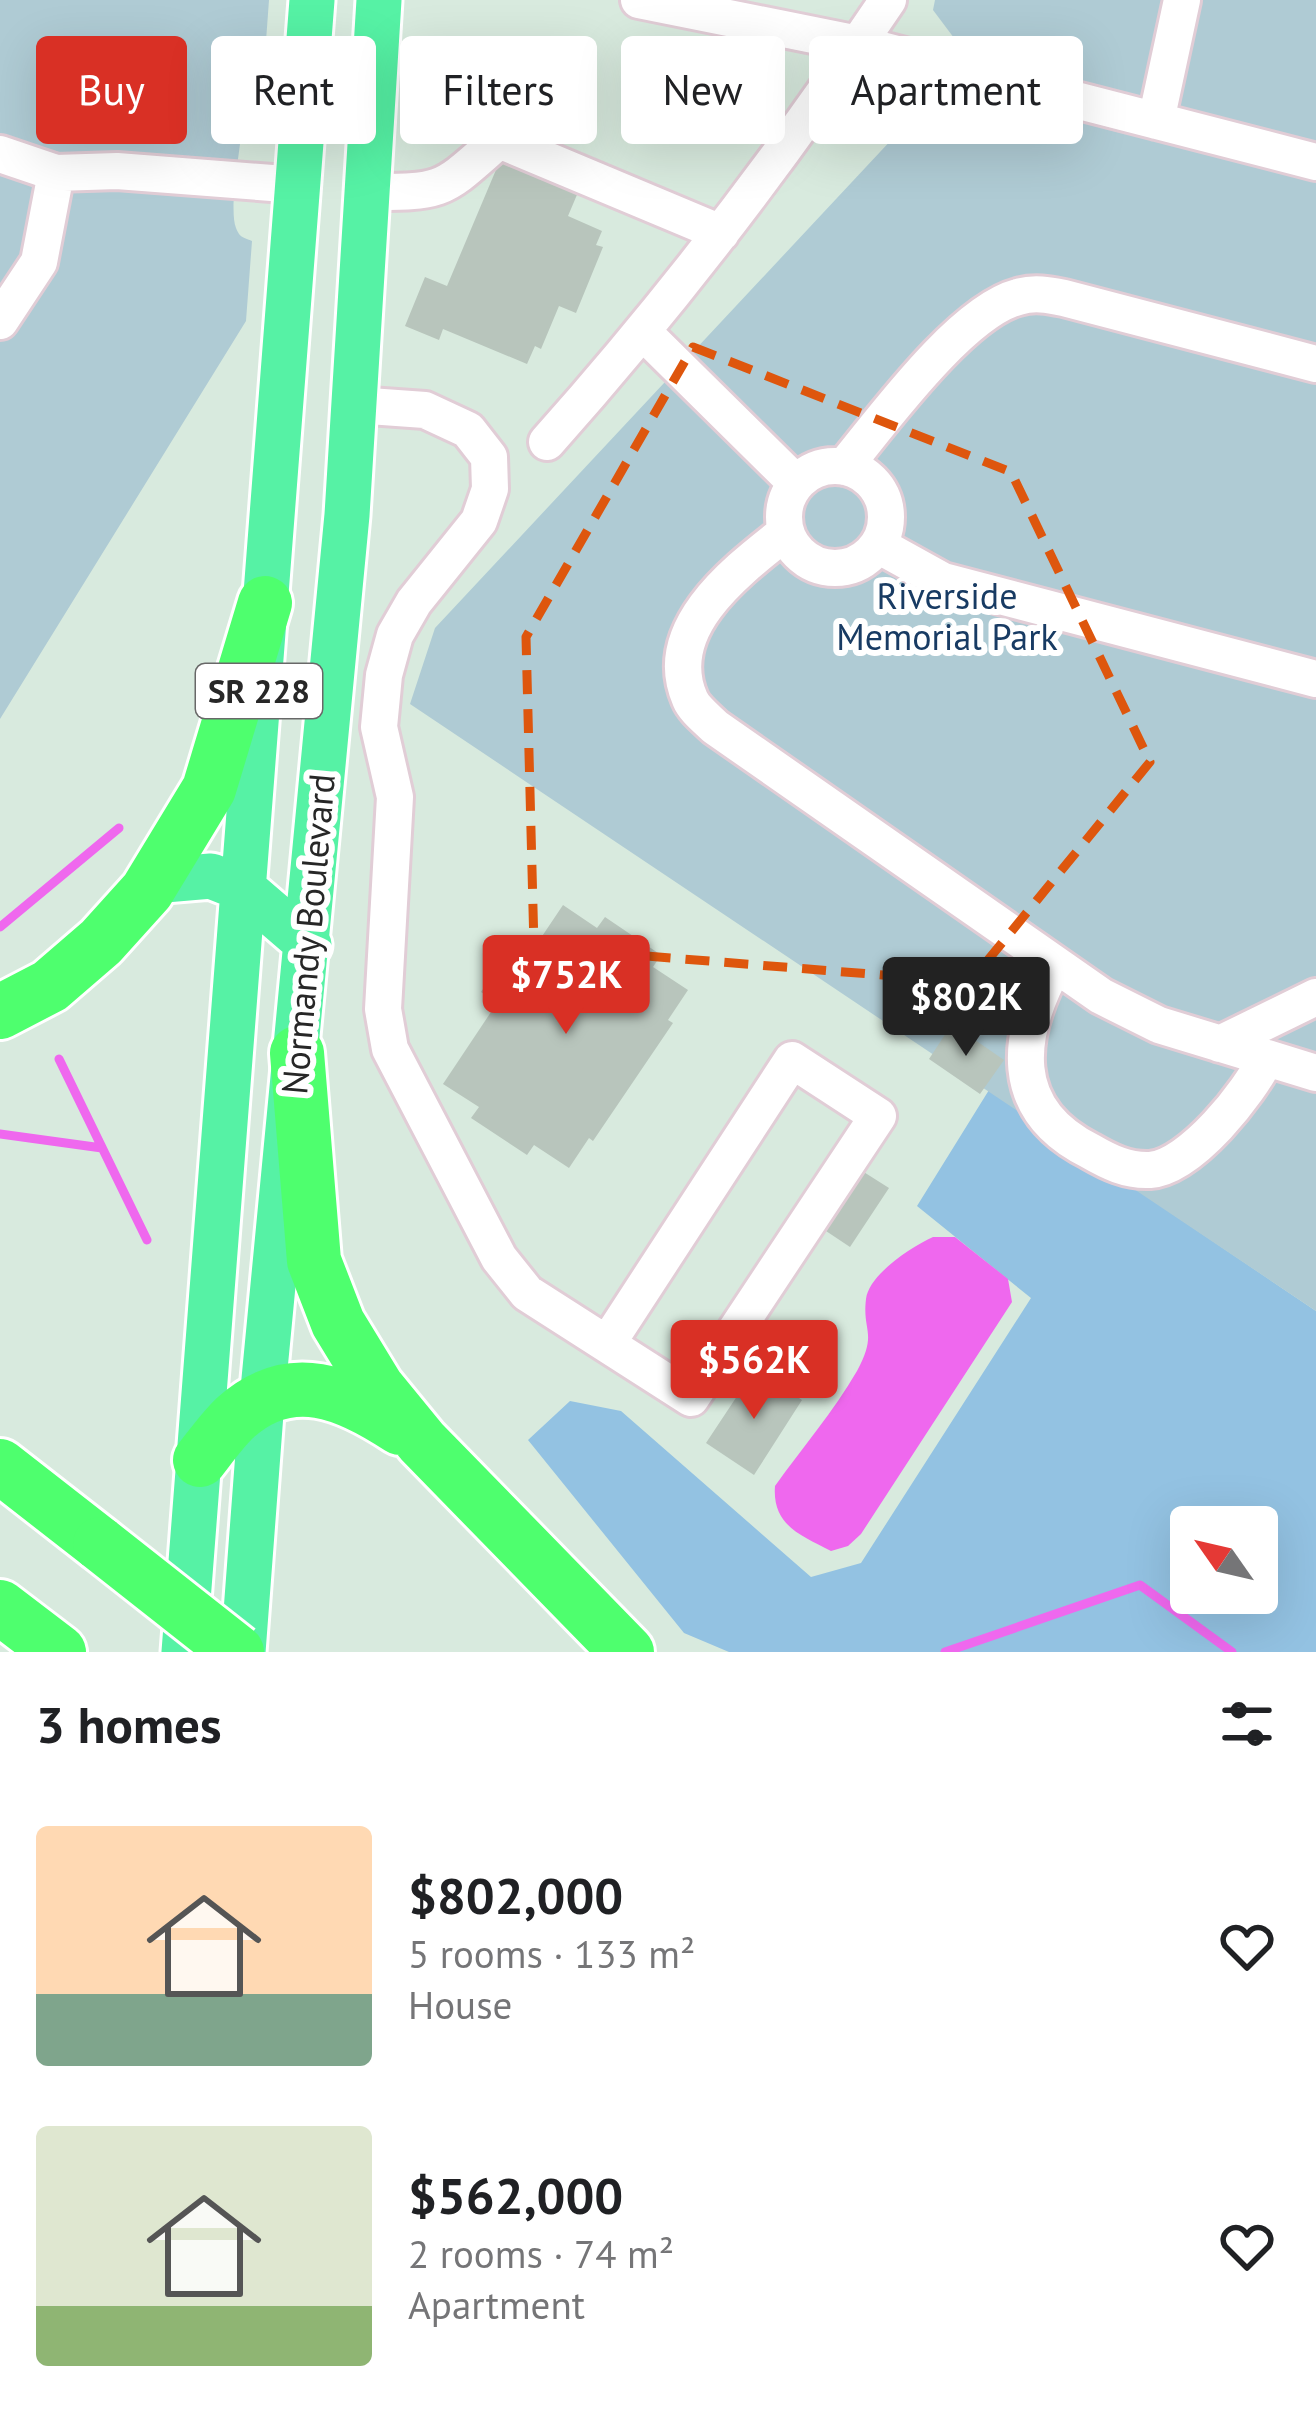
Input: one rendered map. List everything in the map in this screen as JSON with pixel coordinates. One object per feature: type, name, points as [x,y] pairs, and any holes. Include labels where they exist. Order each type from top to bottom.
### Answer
[{"type":"highway","points":[[0,1012],[50,986],[101,942],[153,881],[209,788],[266,603]]},
{"type":"highway","points":[[298,1053],[314,1262],[338,1323],[377,1387],[422,1442],[627,1652]]},
{"type":"highway","points":[[200,1460],[237,1416],[297,1387],[368,1407],[422,1442]]},
{"type":"highway","points":[[0,1466],[240,1652]]},
{"type":"highway","points":[[0,1607],[59,1652]]},
{"type":"main road","name":"Normandy Boulevard","points":[[184,1652],[312,0]]},
{"type":"main road","name":"Normandy Boulevard","points":[[240,1652],[309,945],[355,404],[379,0]]},
{"type":"main road","points":[[153,881],[211,876],[244,889],[309,945]]},
{"type":"street","points":[[639,0],[822,36]]},
{"type":"street","points":[[863,36],[888,0]]},
{"type":"street","points":[[1156,121],[1182,0]]},
{"type":"street","points":[[1083,102],[1316,162]]},
{"type":"street","points":[[547,442],[644,333],[809,112]]},
{"type":"street","points":[[367,192],[430,192],[447,185],[499,140],[721,233]]},
{"type":"street","points":[[0,154],[56,173],[117,171],[298,185]]},
{"type":"street","points":[[0,321],[39,262],[56,173]]},
{"type":"street","points":[[844,467],[913,383],[971,325],[997,304],[1019,296],[1064,298],[1316,364]]},
{"type":"street","points":[[644,333],[796,483]]},
{"type":"street","points":[[355,404],[425,410],[468,430],[488,457],[490,489],[479,521],[414,602],[394,635],[379,727],[394,797],[383,1009],[391,1049],[499,1258],[526,1293],[692,1398],[878,1116],[792,1060],[607,1344]]},
{"type":"street","points":[[826,466],[844,467],[873,483],[882,497],[884,530],[878,545],[853,566],[820,567],[805,560],[785,532],[783,515],[796,483],[826,466]]},
{"type":"street","points":[[785,532],[742,566],[697,620],[684,647],[690,702],[715,727],[1131,1013],[1316,1073]]},
{"type":"street","points":[[878,545],[943,580],[1316,679]]},
{"type":"street","points":[[1054,964],[1034,1002],[1024,1047],[1029,1090],[1041,1114],[1078,1145],[1120,1167],[1154,1170],[1188,1154],[1254,1084],[1266,1058]]},
{"type":"street","points":[[1220,1044],[1316,997]]},
{"type":"highlighted area","points":[[693,347],[1011,472],[1150,762],[970,982],[534,947],[526,637]]},
{"type":"shaded area","points":[[989,1090],[1316,1311],[1316,1652],[729,1652],[684,1633],[528,1440],[570,1401],[621,1411],[811,1577],[861,1563],[1031,1298],[917,1206]]},
{"type":"shaded area","points":[[933,1237],[955,1237],[1008,1279],[1012,1302],[861,1534],[848,1546],[831,1551],[799,1534],[783,1519],[775,1486],[857,1371],[868,1340],[866,1299],[875,1280],[904,1254]]},
{"type":"green space","points":[[0,0],[269,0],[266,36],[211,36],[211,144],[240,144],[234,220],[240,235],[252,241],[246,321],[0,719]]},
{"type":"green space","name":"Riverside Memorial Park","points":[[935,0],[1316,0],[1316,1311],[410,704],[435,628],[887,144],[1083,144],[1083,36],[952,36],[933,10]]},
{"type":"building","points":[[501,158],[579,190],[568,216],[602,231],[596,245],[603,247],[576,313],[559,306],[541,349],[535,346],[527,364],[443,329],[439,340],[405,326],[425,277],[447,286]]},
{"type":"building","points":[[563,905],[597,928],[605,917],[661,955],[653,967],[688,990],[668,1020],[673,1023],[593,1141],[589,1138],[569,1168],[534,1145],[527,1155],[471,1118],[479,1107],[443,1084],[493,1009],[488,1006],[493,1000],[481,992],[492,976],[503,983],[507,978],[512,981]]},
{"type":"building","points":[[952,1024],[1004,1060],[980,1094],[929,1059]]},
{"type":"building","points":[[859,1169],[889,1188],[850,1247],[820,1227]]},
{"type":"building","points":[[755,1369],[802,1400],[754,1475],[706,1443]]},
{"type":"waterway","points":[[0,927],[119,828]]},
{"type":"waterway","points":[[59,1059],[147,1240]]},
{"type":"waterway","points":[[0,1134],[102,1148]]},
{"type":"waterway","points":[[945,1652],[1140,1585],[1232,1652]]}]
